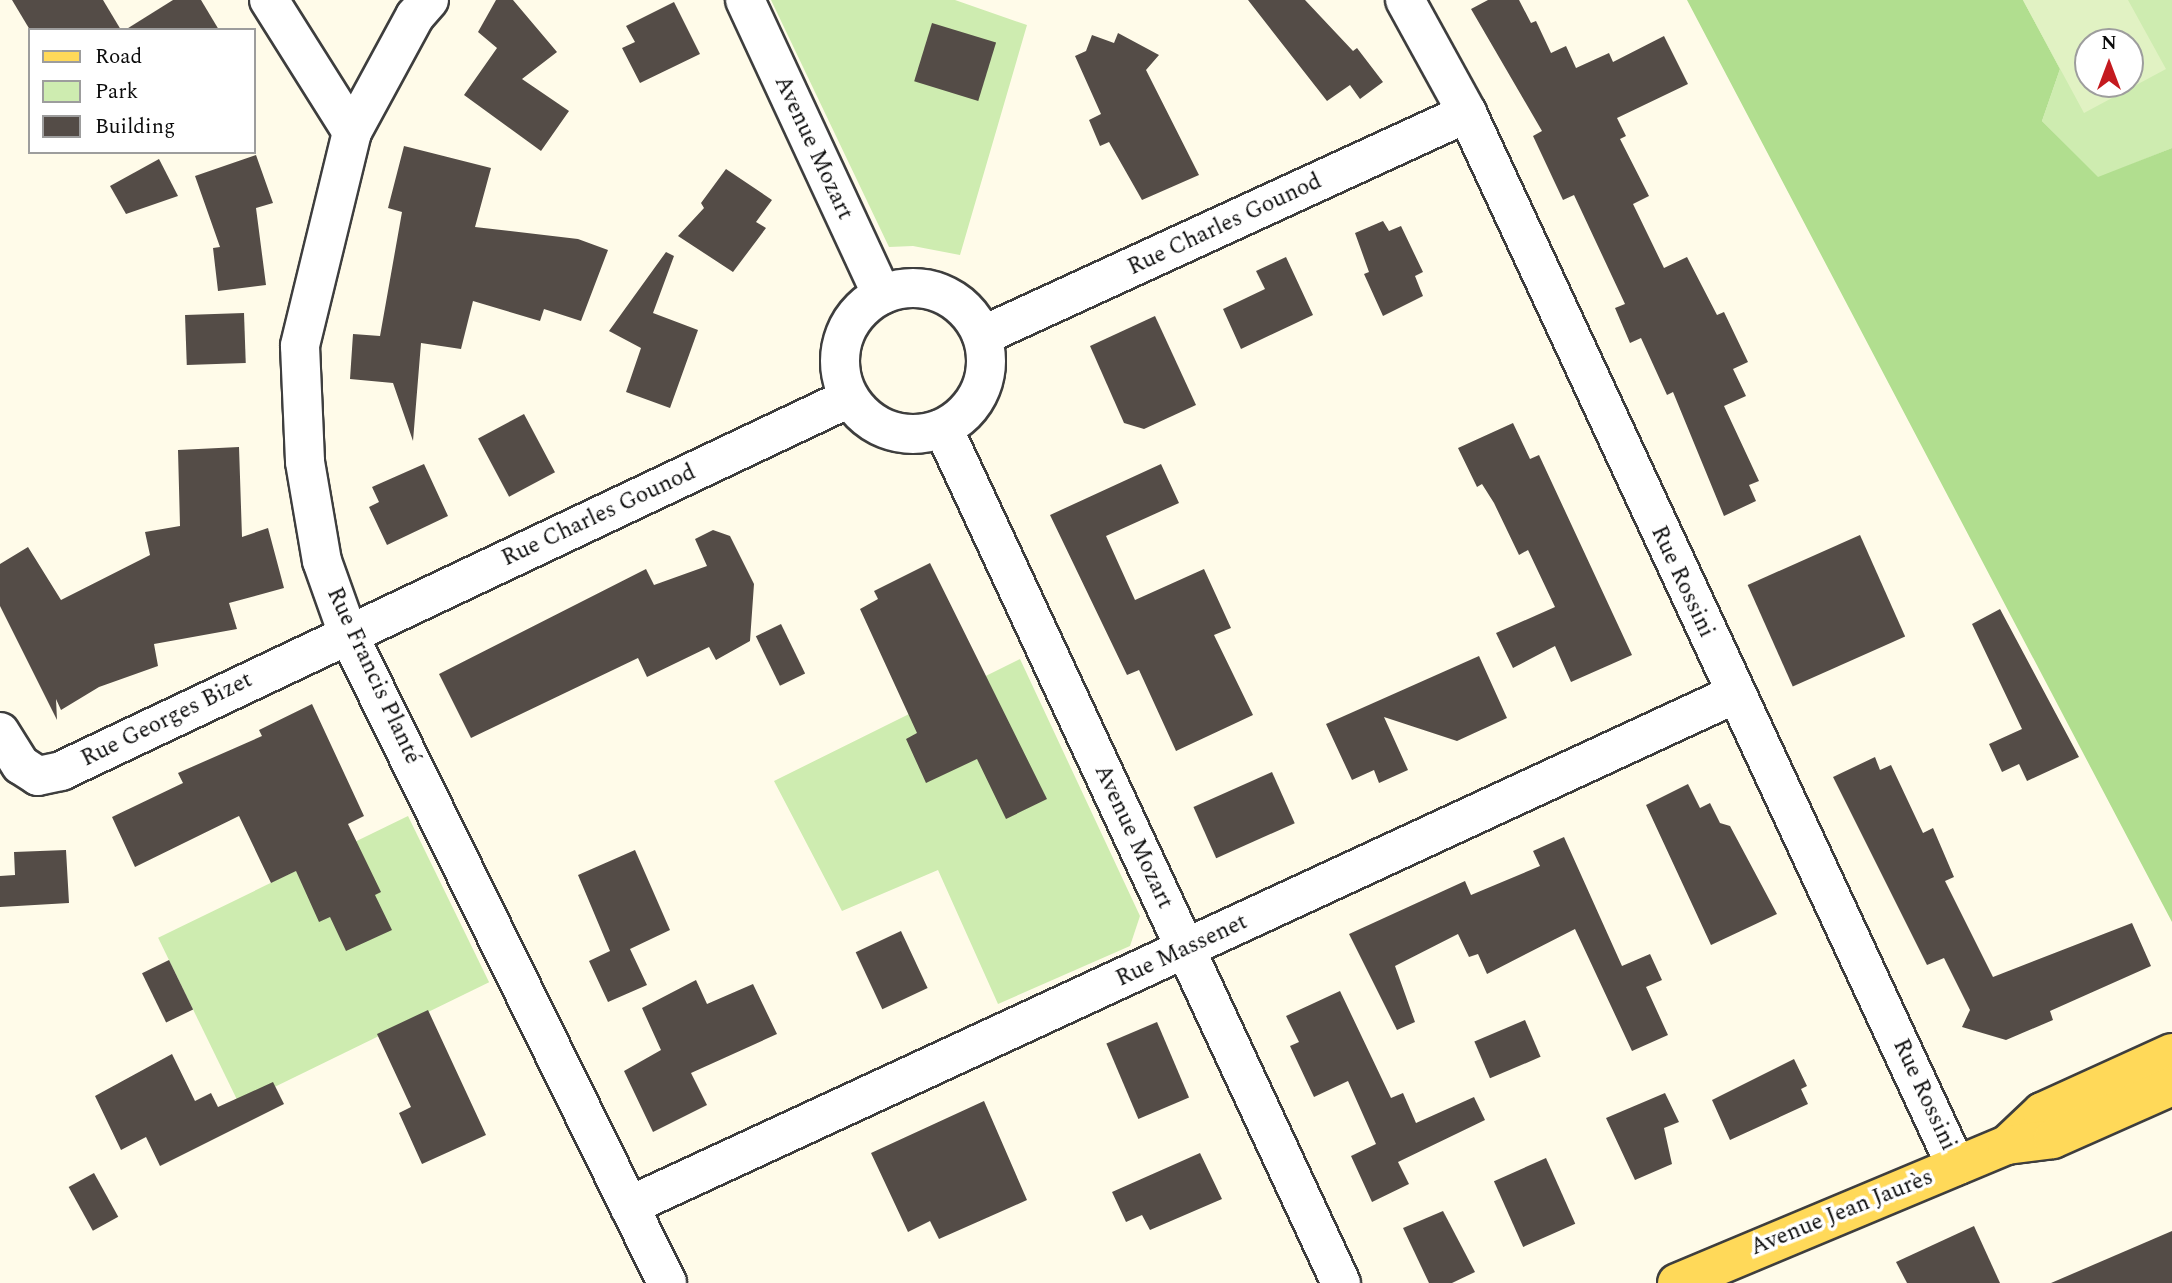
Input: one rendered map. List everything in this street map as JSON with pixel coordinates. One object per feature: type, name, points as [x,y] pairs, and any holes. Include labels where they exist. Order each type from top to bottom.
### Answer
[{"type":"main road","name":"Avenue Jean Jaurès","points":[[2007,1145],[2042,1112],[2172,1053]]},
{"type":"main road","name":"Avenue Jean Jaurès","points":[[1677,1283],[2007,1145],[2053,1139],[2172,1086]]},
{"type":"street","points":[[269,0],[352,132]]},
{"type":"street","name":"Rue Francis Planté","points":[[429,0],[352,132],[300,346],[305,462],[321,561],[348,634],[667,1283]]},
{"type":"street","name":"Avenue Mozart","points":[[745,0],[882,295]]},
{"type":"street","name":"Rue Rossini","points":[[1405,0],[1467,113],[1733,695],[1956,1166]]},
{"type":"street","name":"Rue Charles Gounod","points":[[982,336],[1467,113]]},
{"type":"street","points":[[929,289],[970,315],[982,336],[987,357],[980,389],[962,417],[943,428],[922,434],[880,427],[849,398],[840,363],[847,328],[882,295],[929,289]]},
{"type":"street","name":"Rue Charles Gounod","points":[[348,634],[849,398]]},
{"type":"street","name":"Avenue Mozart","points":[[943,428],[1341,1283]]},
{"type":"street","name":"Rue Georges Bizet","points":[[0,732],[21,765],[38,776],[61,771],[348,634]]},
{"type":"street","name":"Rue Massenet","points":[[629,1206],[1733,695]]},
{"type":"green space","points":[[771,0],[955,0],[1027,25],[960,255],[913,246],[889,247]]},
{"type":"green space","points":[[1687,0],[2023,0],[2060,69],[2042,121],[2098,177],[2172,148],[2172,922]]},
{"type":"green space","points":[[2023,0],[2172,0],[2172,148],[2098,178],[2042,121],[2060,69]]},
{"type":"green space","points":[[2023,0],[2128,0],[2143,28],[2074,28],[2074,94]]},
{"type":"green space","points":[[2144,29],[2166,69],[2144,81]]},
{"type":"green space","points":[[2076,98],[2112,98],[2084,113]]},
{"type":"green space","points":[[1020,659],[1140,916],[1130,946],[998,1004],[938,870],[842,911],[774,781]]},
{"type":"green space","points":[[408,816],[489,982],[239,1104],[158,938]]},
{"type":"building","points":[[12,0],[103,0],[120,28],[29,28]]},
{"type":"building","points":[[173,0],[201,0],[218,28],[128,28]]},
{"type":"building","points":[[496,0],[513,0],[557,52],[522,79],[569,111],[541,151],[464,95],[497,48],[478,32]]},
{"type":"building","points":[[1248,0],[1305,0],[1353,51],[1357,48],[1383,82],[1360,99],[1350,85],[1327,101]]},
{"type":"building","points":[[1488,0],[1519,0],[1531,23],[1536,21],[1551,53],[1566,46],[1576,68],[1609,53],[1613,62],[1664,36],[1688,84],[1617,118],[1626,136],[1620,139],[1649,196],[1633,204],[1664,268],[1687,257],[1717,315],[1724,312],[1748,362],[1733,369],[1746,396],[1724,406],[1759,481],[1749,485],[1756,501],[1724,516],[1673,392],[1667,395],[1641,338],[1630,343],[1615,308],[1625,304],[1574,195],[1563,200],[1533,136],[1542,131],[1471,9]]},
{"type":"building","points":[[674,2],[700,54],[640,83],[622,48],[635,42],[626,26]]},
{"type":"building","points":[[932,23],[996,43],[978,101],[914,81]]},
{"type":"building","points":[[1118,33],[1159,55],[1146,70],[1199,175],[1142,200],[1109,142],[1100,146],[1089,120],[1101,114],[1075,56],[1086,51],[1092,35],[1114,43]]},
{"type":"building","points":[[404,146],[491,168],[475,227],[578,239],[608,250],[581,321],[544,309],[540,321],[473,301],[461,349],[421,343],[413,441],[393,383],[350,379],[353,334],[380,336],[402,212],[388,208]]},
{"type":"building","points":[[256,155],[273,203],[256,208],[266,285],[218,291],[213,248],[220,247],[195,176]]},
{"type":"building","points":[[159,159],[178,196],[126,214],[110,186]]},
{"type":"building","points":[[726,169],[772,200],[756,222],[766,228],[733,272],[678,236],[704,208],[701,203]]},
{"type":"building","points":[[1383,221],[1389,231],[1401,226],[1423,272],[1415,276],[1423,296],[1383,316],[1364,274],[1369,272],[1355,233]]},
{"type":"building","points":[[666,252],[674,256],[653,313],[698,330],[670,408],[626,392],[641,348],[609,331]]},
{"type":"building","points":[[1286,257],[1313,315],[1241,349],[1223,309],[1265,289],[1256,271]]},
{"type":"building","points":[[244,313],[246,363],[187,365],[185,315]]},
{"type":"building","points":[[1155,316],[1196,405],[1144,429],[1124,423],[1090,346]]},
{"type":"building","points":[[524,414],[555,472],[509,497],[478,438]]},
{"type":"building","points":[[1513,423],[1530,459],[1539,455],[1632,655],[1571,682],[1555,646],[1513,668],[1496,633],[1555,607],[1528,550],[1519,555],[1494,503],[1482,484],[1477,487],[1458,448]]},
{"type":"building","points":[[239,447],[242,537],[268,528],[284,588],[229,603],[237,629],[154,644],[158,666],[99,687],[61,710],[56,699],[57,720],[0,606],[0,564],[28,547],[61,600],[150,555],[145,532],[180,526],[178,450]]},
{"type":"building","points":[[424,464],[448,516],[387,545],[369,507],[379,502],[372,487]]},
{"type":"building","points":[[1161,464],[1179,503],[1106,536],[1135,600],[1204,569],[1231,628],[1214,635],[1253,715],[1176,751],[1139,670],[1127,675],[1050,515]]},
{"type":"building","points":[[713,530],[730,536],[754,584],[750,641],[716,660],[709,647],[647,677],[638,658],[471,738],[439,674],[646,569],[654,585],[707,566],[695,539]]},
{"type":"building","points":[[1860,535],[1905,636],[1793,686],[1748,585]]},
{"type":"building","points":[[930,563],[1047,799],[1006,819],[977,759],[926,783],[906,739],[917,733],[860,609],[878,599],[874,591]]},
{"type":"building","points":[[2000,609],[2079,757],[2027,781],[2019,764],[2002,772],[1989,744],[2022,729],[1972,624]]},
{"type":"building","points":[[781,624],[805,673],[780,686],[756,636]]},
{"type":"building","points":[[1479,656],[1507,718],[1457,741],[1384,717],[1408,770],[1379,783],[1374,770],[1352,780],[1326,724]]},
{"type":"building","points":[[312,704],[364,816],[348,824],[381,892],[375,895],[392,930],[346,951],[330,917],[319,922],[296,871],[271,883],[239,816],[135,867],[112,817],[183,783],[178,773],[262,736],[259,730]]},
{"type":"building","points":[[1875,757],[1880,770],[1891,765],[1923,833],[1933,828],[1954,877],[1945,881],[1993,977],[2132,923],[2151,966],[2050,1011],[2053,1020],[2006,1040],[1962,1027],[1970,1010],[1944,958],[1927,965],[1833,777]]},
{"type":"building","points":[[1272,772],[1295,823],[1216,858],[1193,807]]},
{"type":"building","points":[[1688,784],[1700,808],[1710,803],[1720,823],[1730,826],[1777,914],[1711,945],[1646,805]]},
{"type":"building","points":[[1564,837],[1622,966],[1650,954],[1662,980],[1646,987],[1668,1035],[1632,1051],[1575,929],[1487,974],[1478,954],[1469,957],[1458,934],[1395,966],[1415,1022],[1397,1030],[1349,934],[1465,881],[1471,895],[1540,866],[1533,851]]},
{"type":"building","points":[[66,850],[69,903],[0,907],[0,876],[15,875],[14,852]]},
{"type":"building","points":[[635,850],[670,930],[630,949],[647,985],[608,1002],[589,961],[610,951],[578,875]]},
{"type":"building","points":[[901,931],[928,988],[882,1009],[856,952]]},
{"type":"building","points":[[169,960],[193,1009],[166,1023],[142,973]]},
{"type":"building","points":[[696,980],[707,1004],[753,984],[777,1034],[691,1073],[707,1105],[653,1132],[624,1071],[661,1050],[642,1008]]},
{"type":"building","points":[[1340,991],[1391,1098],[1403,1093],[1416,1123],[1474,1097],[1485,1120],[1398,1162],[1409,1184],[1372,1202],[1351,1156],[1376,1144],[1348,1081],[1314,1097],[1290,1046],[1299,1042],[1286,1016]]},
{"type":"building","points":[[428,1010],[486,1135],[422,1164],[399,1113],[411,1107],[377,1034]]},
{"type":"building","points":[[1525,1020],[1541,1057],[1490,1078],[1474,1041]]},
{"type":"building","points":[[1157,1022],[1189,1097],[1138,1119],[1106,1043]]},
{"type":"building","points":[[172,1054],[195,1101],[211,1093],[218,1107],[273,1082],[284,1104],[160,1166],[146,1137],[121,1150],[95,1096]]},
{"type":"building","points":[[1794,1059],[1807,1086],[1801,1089],[1808,1104],[1730,1140],[1712,1100]]},
{"type":"building","points":[[1665,1093],[1679,1122],[1664,1128],[1672,1164],[1635,1180],[1606,1118]]},
{"type":"building","points":[[984,1101],[1027,1200],[939,1239],[930,1221],[908,1232],[871,1153]]},
{"type":"building","points":[[1200,1153],[1222,1199],[1150,1230],[1142,1215],[1126,1222],[1112,1192]]},
{"type":"building","points":[[1546,1158],[1575,1224],[1523,1247],[1494,1181]]},
{"type":"building","points":[[94,1173],[118,1217],[93,1231],[69,1187]]},
{"type":"building","points":[[1443,1211],[1475,1272],[1452,1283],[1429,1283],[1403,1228]]},
{"type":"building","points":[[1974,1226],[2000,1283],[1907,1283],[1896,1262]]},
{"type":"building","points":[[2172,1231],[2172,1283],[2051,1283]]}]
